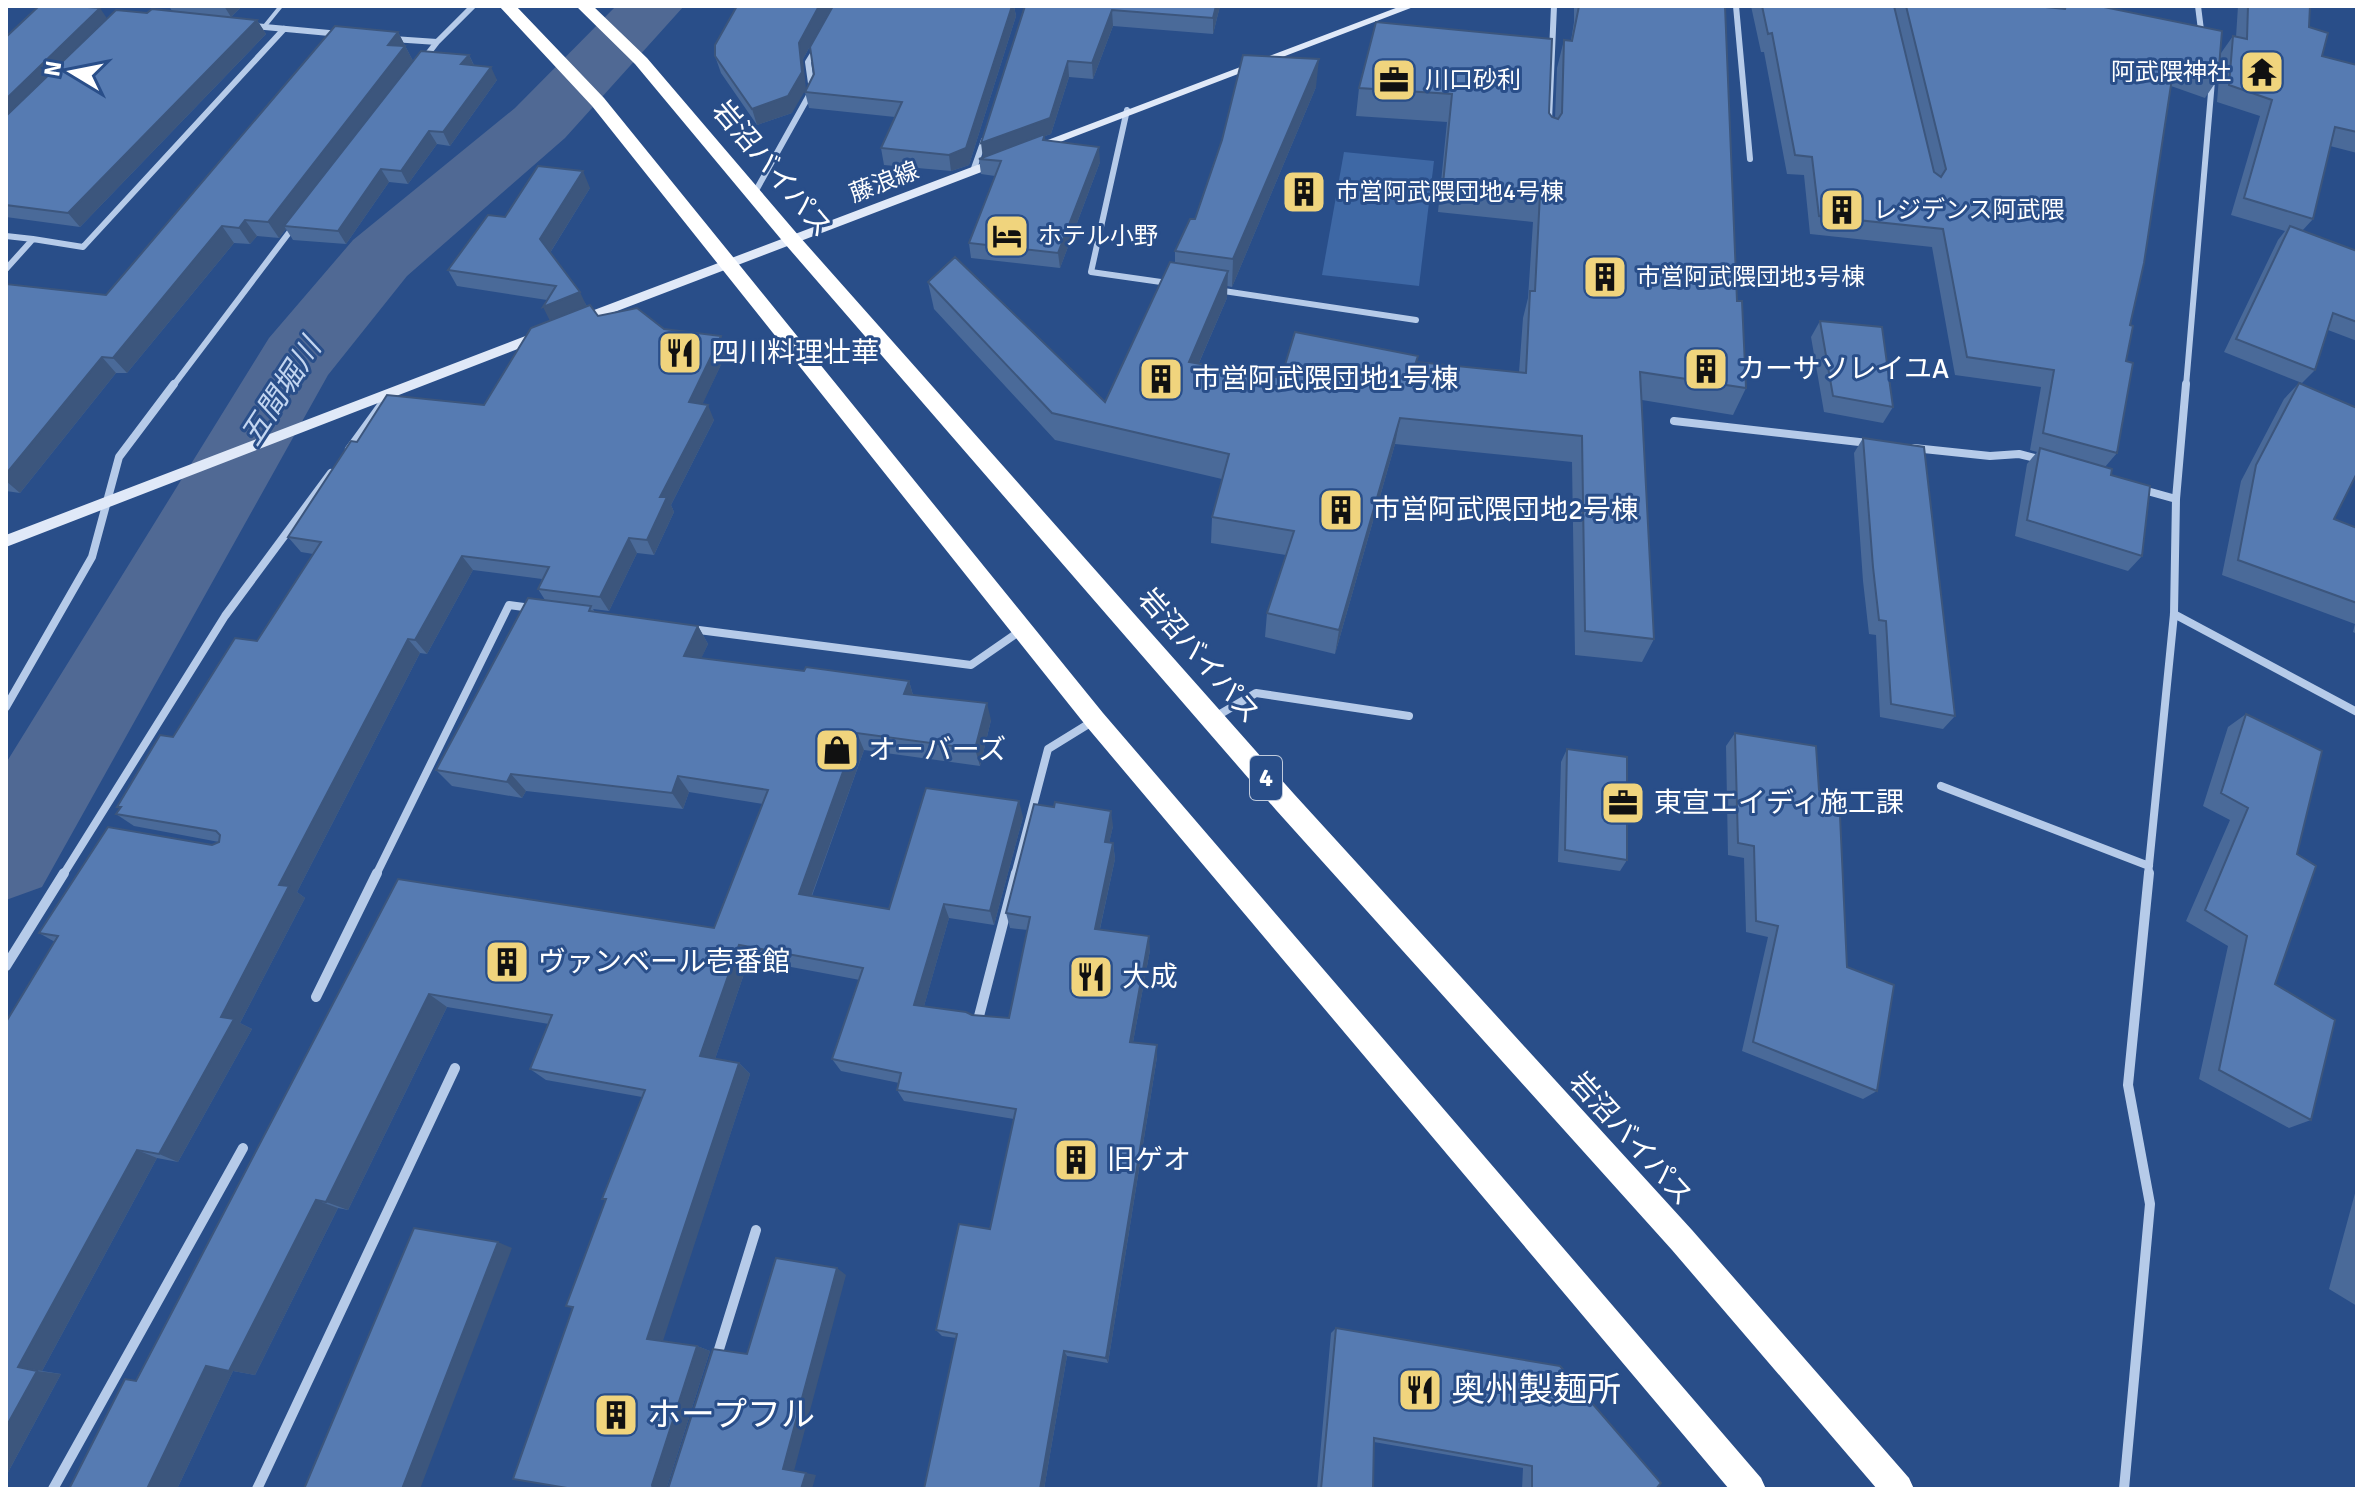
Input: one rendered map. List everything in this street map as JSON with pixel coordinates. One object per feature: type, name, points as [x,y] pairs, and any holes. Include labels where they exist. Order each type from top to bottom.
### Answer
[{"type":"highway","points":[[507,6],[598,102],[1095,720],[1750,1489]]},
{"type":"highway","name":"岩沼バイパス","points":[[586,9],[641,61],[792,240],[1285,802],[1682,1240],[1898,1489]]},
{"type":"street","points":[[418,66],[473,6]]},
{"type":"street","name":"藤浪線","points":[[107,501],[1127,110],[1411,6]]},
{"type":"street","points":[[1549,126],[1554,6]]},
{"type":"street","points":[[1736,6],[1750,159]]},
{"type":"street","points":[[2185,29],[2204,34],[2198,6]]},
{"type":"street","points":[[249,26],[347,34]]},
{"type":"street","points":[[6,236],[83,247],[284,29]]},
{"type":"street","points":[[377,37],[437,42]]},
{"type":"street","points":[[754,194],[812,90],[808,62],[821,40]]},
{"type":"street","points":[[2124,1489],[2150,1204],[2128,1085],[2174,614],[2176,499],[2212,78]]},
{"type":"street","points":[[1127,110],[1091,272],[1184,285]]},
{"type":"street","points":[[973,171],[986,133]]},
{"type":"street","points":[[6,707],[92,557],[119,457],[297,221]]},
{"type":"street","points":[[6,269],[33,239]]},
{"type":"street","points":[[1215,290],[1416,320]]},
{"type":"street","points":[[344,455],[390,394]]},
{"type":"street","points":[[1674,421],[1872,443]]},
{"type":"street","points":[[1902,446],[1990,456],[2019,454],[2048,462]]},
{"type":"street","points":[[6,966],[225,616],[335,468]]},
{"type":"street","points":[[2134,487],[2176,499]]},
{"type":"street","points":[[6,541],[107,501]]},
{"type":"street","points":[[316,997],[509,605],[540,609]]},
{"type":"street","points":[[2174,614],[2357,712]]},
{"type":"street","points":[[678,627],[971,665],[1022,629]]},
{"type":"street","points":[[1214,718],[1256,693],[1409,716]]},
{"type":"street","points":[[978,1020],[1048,749],[1095,720]]},
{"type":"street","points":[[1941,786],[2149,866]]},
{"type":"street","points":[[93,826],[108,829]]},
{"type":"street","points":[[257,1489],[455,1068]]},
{"type":"street","points":[[53,1489],[243,1148]]},
{"type":"street","points":[[713,1367],[756,1230]]},
{"type":"lane","points":[[264,27],[281,6]]},
{"type":"shaded area","points":[[1344,152],[1434,161],[1419,286],[1322,275]]},
{"type":"building","points":[[39,6],[100,8],[6,99],[6,37]]},
{"type":"building","points":[[737,6],[819,6],[799,43],[802,72],[788,96],[752,109],[715,56],[715,45]]},
{"type":"building","points":[[833,6],[1012,6],[966,148],[949,155],[881,148],[902,102],[805,92],[814,74],[810,47]]},
{"type":"building","points":[[1025,6],[1216,6],[1213,18],[1112,10],[1092,63],[1068,61],[1050,118],[981,143]]},
{"type":"building","points":[[1579,6],[1725,6],[1737,301],[1742,301],[1746,388],[1640,372],[1654,639],[1585,631],[1582,436],[1400,418],[1339,630],[1267,613],[1294,531],[1212,517],[1229,454],[1052,413],[928,282],[955,257],[1105,402],[1170,262],[1228,271],[1189,362],[1281,378],[1295,332],[1418,356],[1416,362],[1526,373],[1530,291],[1535,291],[1540,194],[1443,184],[1452,94],[1359,88],[1376,22],[1552,39],[1549,113],[1558,119],[1562,113],[1564,40],[1572,41]]},
{"type":"building","points":[[1762,6],[1894,6],[1934,172],[1941,177],[1946,169],[1906,6],[2035,6],[2065,9],[2066,6],[2099,6],[2222,31],[2218,79],[2174,65],[2144,263],[2130,325],[2133,326],[2126,361],[2133,363],[2117,453],[2043,433],[2054,370],[1967,357],[1943,229],[1819,216],[1812,157],[1795,155],[1772,33],[1768,34]]},
{"type":"building","points":[[2248,6],[2310,6],[2309,27],[2328,33],[2322,56],[2357,65],[2357,132],[2335,127],[2313,219],[2244,198],[2272,100],[2229,85],[2233,36],[2247,39]]},
{"type":"building","points":[[152,9],[257,20],[68,213],[6,205],[6,116],[116,10],[147,13]]},
{"type":"building","points":[[335,26],[398,32],[388,45],[405,46],[268,222],[245,220],[239,228],[222,226],[113,358],[102,357],[6,474],[6,284],[106,295]]},
{"type":"building","points":[[421,51],[469,55],[461,64],[491,67],[443,132],[429,131],[401,171],[381,169],[338,231],[284,226]]},
{"type":"building","points":[[1243,55],[1319,59],[1233,259],[1175,251],[1190,219],[1195,219],[1222,140]]},
{"type":"building","points":[[1045,134],[1043,140],[1099,147],[1058,253],[969,243],[1001,161],[979,159]]},
{"type":"building","points":[[538,166],[583,171],[540,239],[580,292],[543,307],[556,286],[448,270],[488,215],[505,217]]},
{"type":"building","points":[[2290,226],[2357,251],[2357,322],[2333,313],[2315,370],[2236,339]]},
{"type":"building","points":[[590,305],[598,316],[637,308],[664,329],[721,336],[689,402],[708,405],[660,497],[667,497],[647,540],[629,538],[600,597],[538,589],[549,567],[462,556],[415,640],[408,639],[279,885],[289,886],[221,1017],[234,1019],[159,1154],[137,1150],[18,1367],[37,1371],[6,1427],[6,1022],[58,936],[39,933],[108,827],[212,845],[219,842],[220,835],[216,831],[116,814],[121,807],[117,807],[160,735],[173,737],[235,638],[257,641],[321,542],[288,537],[351,441],[357,442],[387,395],[484,405],[531,328]]},
{"type":"building","points":[[1820,321],[1882,327],[1893,407],[1833,396]]},
{"type":"building","points":[[2299,383],[2357,408],[2357,473],[2334,519],[2357,528],[2357,603],[2238,560],[2256,465]]},
{"type":"building","points":[[1863,438],[1924,447],[1955,716],[1891,704],[1886,621],[1879,620]]},
{"type":"building","points":[[2040,448],[2112,469],[2111,475],[2150,486],[2142,556],[2027,520]]},
{"type":"building","points":[[528,598],[591,606],[589,611],[698,626],[684,656],[804,671],[806,667],[909,681],[904,694],[987,703],[975,749],[857,733],[799,894],[889,909],[926,788],[1019,801],[990,911],[944,904],[914,1005],[1009,1018],[1030,917],[1006,913],[1034,804],[1054,807],[1055,802],[1111,811],[1105,842],[1113,843],[1095,929],[1149,936],[1130,1042],[1157,1045],[1106,1358],[1064,1351],[1040,1489],[924,1489],[957,1334],[936,1330],[959,1224],[990,1229],[1016,1109],[897,1090],[901,1073],[832,1059],[863,968],[739,945],[700,1056],[739,1063],[647,1339],[697,1346],[653,1489],[573,1489],[513,1479],[573,1307],[566,1306],[606,1199],[602,1199],[645,1090],[530,1069],[552,1015],[429,994],[326,1202],[316,1200],[229,1371],[206,1366],[147,1489],[69,1489],[125,1379],[136,1381],[398,879],[714,928],[768,790],[678,776],[672,793],[511,774],[507,782],[436,770]]},
{"type":"building","points":[[2246,714],[2322,751],[2297,854],[2316,866],[2275,984],[2335,1020],[2311,1120],[2219,1070],[2247,936],[2205,910],[2248,808],[2221,793]]},
{"type":"building","points":[[1735,733],[1816,746],[1819,790],[1839,794],[1847,967],[1894,985],[1877,1091],[1753,1042],[1778,926],[1756,921],[1754,846],[1738,843]]},
{"type":"building","points":[[1567,749],[1627,757],[1627,860],[1565,850]]},
{"type":"building","points":[[414,1228],[498,1242],[402,1489],[304,1489]]},
{"type":"building","points":[[776,1258],[837,1268],[783,1469],[806,1473],[801,1489],[668,1489],[713,1349],[747,1354]]},
{"type":"building","points":[[1336,1328],[1560,1366],[1661,1483],[1656,1489],[1532,1489],[1532,1466],[1374,1438],[1373,1489],[1321,1489]]},
{"type":"waterway","name":"五間堀川","points":[[6,854],[297,358],[380,258],[540,123],[652,6]]},
{"type":"place","name":"阿武隈神社","points":[[2262,72]]},
{"type":"place","name":"川口砂利","points":[[1394,80]]},
{"type":"place","name":"市営阿武隈団地4号棟","points":[[1304,192]]},
{"type":"place","name":"レジデンス阿武隈","points":[[1842,210]]},
{"type":"place","name":"ホテル小野","points":[[1007,236]]},
{"type":"place","name":"市営阿武隈団地3号棟","points":[[1605,277]]},
{"type":"place","name":"四川料理壮華","points":[[680,353]]},
{"type":"place","name":"カーサソレイユA","points":[[1706,369]]},
{"type":"place","name":"市営阿武隈団地1号棟","points":[[1161,379]]},
{"type":"place","name":"市営阿武隈団地2号棟","points":[[1341,510]]},
{"type":"place","name":"オーバーズ","points":[[837,750]]},
{"type":"place","name":"東宣エイディ施工課","points":[[1623,803]]},
{"type":"place","name":"ヴァンベール壱番館","points":[[507,962]]},
{"type":"place","name":"大成","points":[[1091,977]]},
{"type":"place","name":"旧ゲオ","points":[[1076,1160]]},
{"type":"place","name":"奥州製麺所","points":[[1420,1390]]},
{"type":"place","name":"ホープフル","points":[[616,1415]]}]
